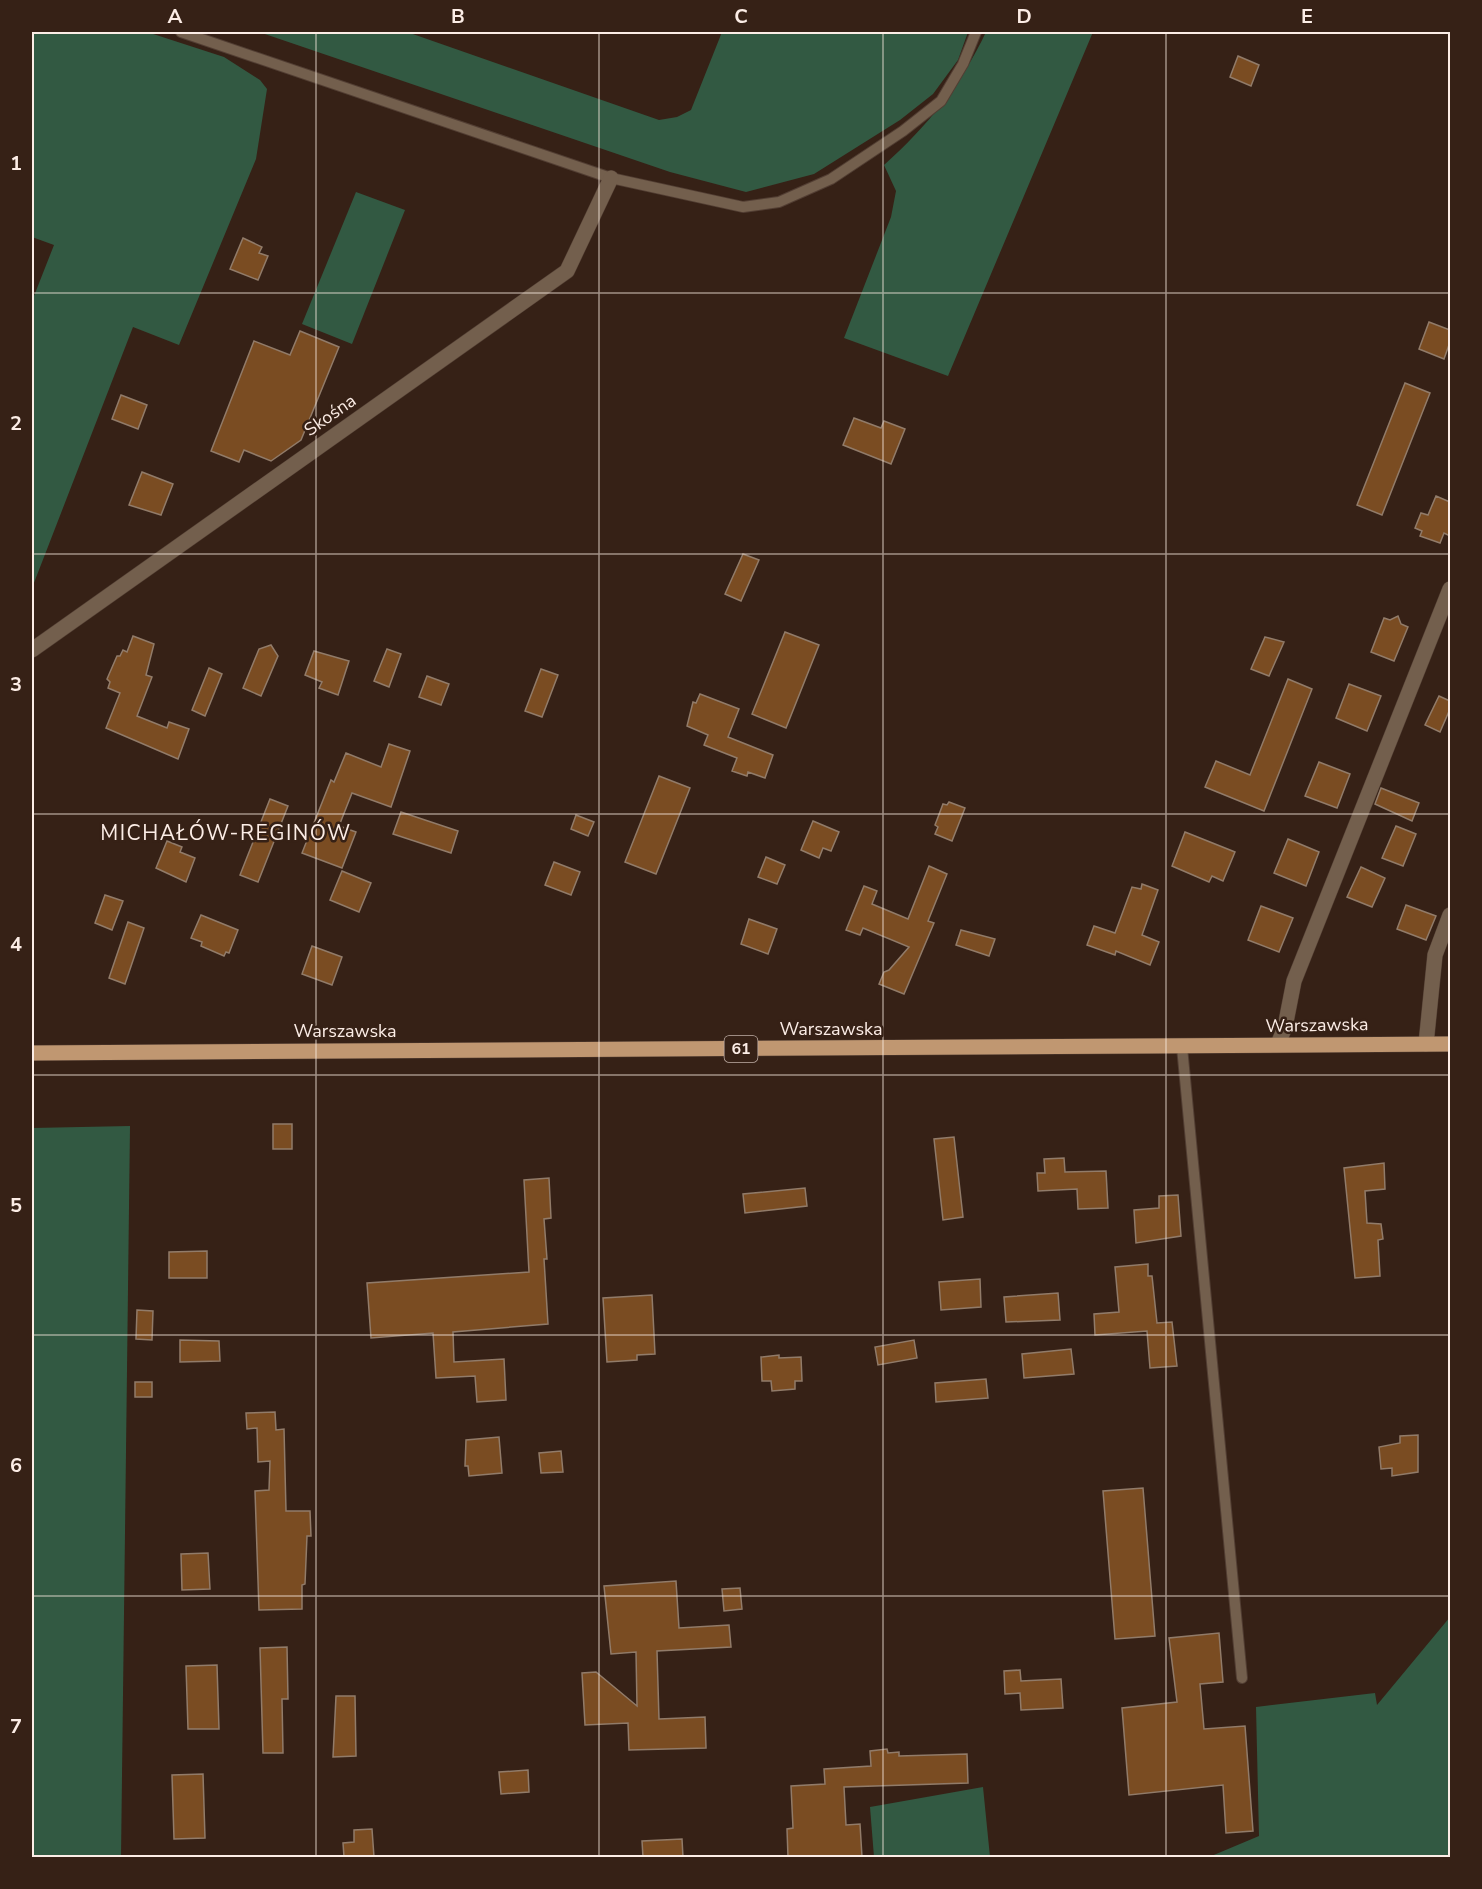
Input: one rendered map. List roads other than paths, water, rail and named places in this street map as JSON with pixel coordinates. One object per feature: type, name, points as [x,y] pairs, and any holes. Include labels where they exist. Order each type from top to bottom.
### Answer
[{"type":"main road","name":"Warszawska","points":[[32,1053],[1450,1044]]},
{"type":"street","name":"Skośna","points":[[32,650],[567,271],[611,178]]},
{"type":"street","points":[[1278,1044],[1285,1028],[1294,981],[1450,589]]},
{"type":"street","points":[[1426,1044],[1435,955],[1450,915]]},
{"type":"lane","points":[[180,32],[611,178],[743,207],[780,202],[831,180],[903,131],[941,100],[963,64],[976,32]]},
{"type":"lane","points":[[1182,1047],[1242,1678]]},
{"type":"district","name":"MICHAŁÓW-REGINÓW","points":[[226,833]]}]
